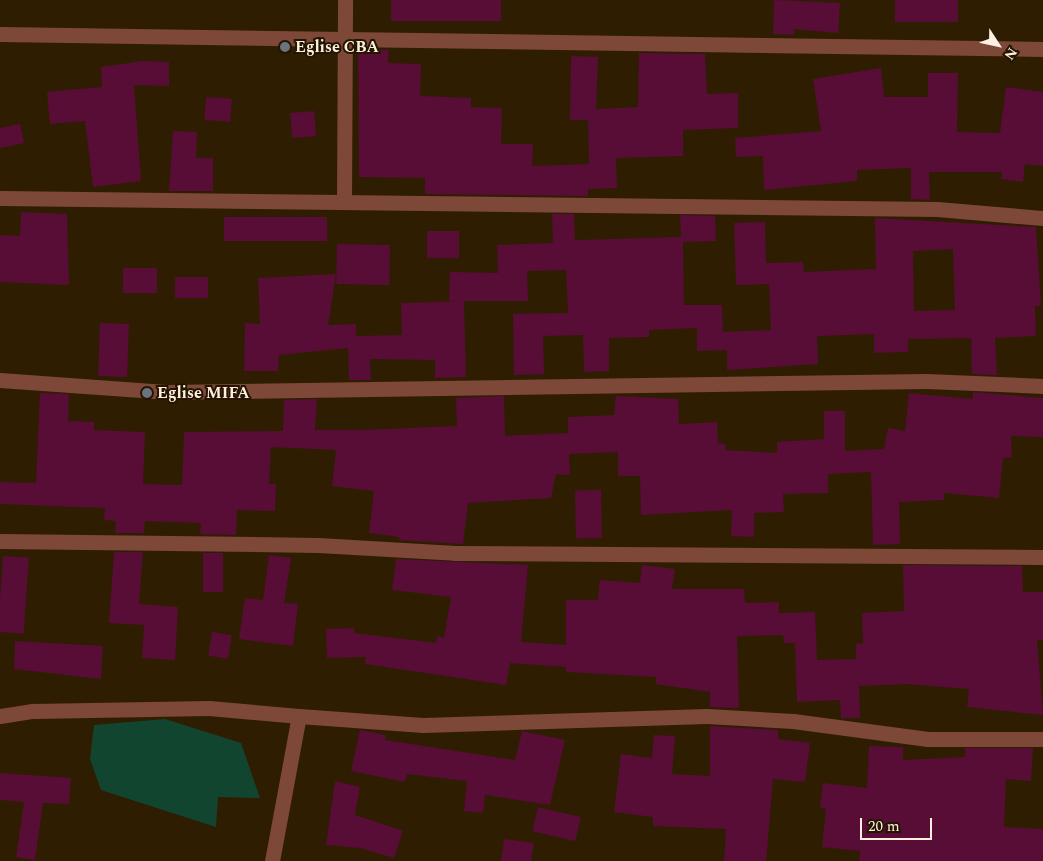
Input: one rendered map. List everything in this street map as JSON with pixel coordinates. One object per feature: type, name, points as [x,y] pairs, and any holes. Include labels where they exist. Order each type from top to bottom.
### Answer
[{"type":"street","points":[[344,202],[345,0]]},
{"type":"street","points":[[0,34],[1043,49]]},
{"type":"street","points":[[0,198],[937,209],[1043,218]]},
{"type":"street","points":[[0,380],[166,392],[926,381],[1043,386]]},
{"type":"street","points":[[0,541],[318,545],[455,553],[1043,557]]},
{"type":"street","points":[[0,716],[33,711],[200,708],[423,725],[707,716],[793,721],[928,739],[1043,739]]},
{"type":"street","points":[[272,861],[299,716]]},
{"type":"green space","points":[[165,719],[241,743],[260,798],[218,797],[216,827],[101,790],[90,759],[94,725]]},
{"type":"building","points":[[391,0],[501,0],[501,21],[391,21]]},
{"type":"building","points":[[774,0],[840,3],[838,33],[794,29],[794,35],[773,34]]},
{"type":"building","points":[[895,0],[958,0],[958,22],[895,22]]},
{"type":"building","points":[[358,49],[389,50],[388,63],[421,64],[420,96],[471,98],[471,107],[502,108],[501,144],[533,144],[532,166],[589,164],[588,120],[570,120],[571,56],[598,57],[596,109],[638,107],[639,53],[705,54],[707,94],[738,93],[738,128],[683,130],[683,156],[616,158],[617,188],[588,189],[588,196],[425,194],[425,178],[359,177]]},
{"type":"building","points":[[143,61],[169,62],[169,86],[134,85],[141,181],[93,187],[85,121],[50,124],[47,92],[102,87],[101,67]]},
{"type":"building","points":[[881,68],[884,97],[928,97],[928,73],[958,73],[957,132],[1000,133],[1006,87],[1043,92],[1043,166],[1025,164],[1023,182],[1001,179],[1002,172],[929,172],[930,200],[911,199],[911,168],[857,170],[857,181],[764,190],[763,156],[736,157],[735,138],[821,131],[813,79]]},
{"type":"building","points":[[206,97],[232,99],[230,122],[204,120]]},
{"type":"building","points":[[314,111],[316,136],[292,138],[290,113]]},
{"type":"building","points":[[20,124],[24,143],[0,148],[0,128]]},
{"type":"building","points":[[173,131],[197,132],[196,158],[213,158],[213,191],[169,191]]},
{"type":"building","points":[[21,212],[67,214],[69,285],[0,282],[0,235],[20,236]]},
{"type":"building","points":[[552,214],[574,214],[575,240],[681,237],[680,215],[715,216],[716,241],[683,242],[684,305],[722,305],[723,332],[771,330],[769,284],[736,285],[734,223],[765,222],[766,263],[803,262],[804,272],[876,269],[875,218],[1036,227],[1041,306],[1035,306],[1036,336],[995,338],[997,375],[972,374],[971,338],[908,339],[908,352],[874,353],[874,334],[817,336],[818,364],[727,370],[727,350],[697,351],[697,328],[649,330],[649,337],[609,338],[609,371],[584,372],[583,335],[543,336],[544,374],[514,375],[513,314],[568,313],[566,270],[527,271],[528,301],[464,301],[466,377],[435,378],[435,360],[370,359],[371,380],[349,380],[348,348],[279,355],[278,371],[244,371],[245,323],[260,324],[258,278],[336,274],[328,325],[356,324],[356,336],[402,335],[401,303],[463,301],[449,301],[450,272],[498,273],[497,245],[553,243]],"holes":[[[953,249],[955,310],[914,311],[913,251]]]},
{"type":"building","points":[[224,217],[327,217],[327,241],[224,241]]},
{"type":"building","points":[[427,231],[459,231],[459,258],[427,258]]},
{"type":"building","points":[[337,244],[390,245],[389,285],[336,284]]},
{"type":"building","points":[[123,268],[157,268],[157,293],[123,293]]},
{"type":"building","points":[[175,277],[208,277],[208,298],[175,298]]},
{"type":"building","points":[[100,323],[129,324],[127,377],[98,376]]},
{"type":"building","points":[[973,392],[1043,398],[1043,437],[1011,436],[1012,457],[1003,458],[999,498],[944,493],[944,500],[899,502],[900,544],[873,545],[871,472],[828,474],[828,493],[783,494],[784,512],[754,513],[754,537],[731,536],[732,510],[641,515],[640,476],[618,476],[618,452],[569,454],[570,475],[556,474],[551,498],[468,503],[463,544],[399,540],[399,537],[369,533],[374,491],[332,486],[336,450],[271,447],[269,484],[276,484],[275,511],[237,510],[236,535],[200,534],[201,523],[145,521],[144,533],[115,533],[116,521],[104,520],[105,508],[0,504],[0,482],[36,483],[40,393],[69,394],[68,421],[94,422],[94,430],[145,432],[143,484],[182,485],[184,432],[283,431],[284,400],[317,399],[315,430],[361,430],[457,426],[456,398],[504,396],[505,436],[568,433],[568,417],[614,415],[616,396],[678,399],[679,424],[717,422],[718,443],[726,444],[725,450],[777,453],[777,442],[824,439],[824,411],[845,411],[845,451],[884,449],[888,428],[905,431],[909,393],[973,399]]},
{"type":"building","points":[[575,490],[601,490],[602,538],[576,538]]},
{"type":"building","points":[[114,552],[143,552],[139,604],[178,607],[175,660],[142,658],[144,625],[109,623]]},
{"type":"building","points":[[203,553],[223,553],[223,592],[203,592]]},
{"type":"building","points":[[269,555],[291,558],[284,603],[298,604],[293,646],[239,639],[245,598],[263,600]]},
{"type":"building","points":[[3,556],[29,558],[24,634],[0,632]]},
{"type":"building","points":[[396,559],[528,565],[521,642],[566,645],[566,600],[598,600],[600,580],[640,583],[642,565],[675,569],[672,589],[744,589],[745,603],[779,602],[779,613],[815,612],[817,660],[856,659],[856,644],[863,643],[862,613],[904,611],[903,565],[1022,566],[1023,592],[1043,592],[1043,640],[1037,640],[1043,715],[967,707],[969,689],[906,684],[859,686],[860,718],[841,718],[840,700],[797,702],[795,643],[784,643],[783,635],[737,636],[739,708],[710,707],[710,692],[656,684],[656,677],[566,672],[566,667],[510,663],[506,685],[365,664],[366,657],[327,658],[326,629],[354,628],[354,633],[436,643],[437,636],[444,638],[451,597],[392,590]]},
{"type":"building","points":[[212,632],[232,635],[228,659],[208,656]]},
{"type":"building","points":[[15,641],[103,646],[101,679],[14,669]]},
{"type":"building","points":[[710,726],[778,730],[778,739],[810,743],[805,782],[773,779],[766,861],[724,861],[726,829],[653,826],[653,817],[614,812],[621,754],[652,758],[654,735],[675,736],[672,774],[710,776]]},
{"type":"building","points":[[360,730],[386,735],[385,740],[515,760],[522,731],[565,740],[550,805],[485,795],[483,813],[464,811],[467,781],[407,774],[405,782],[351,771]]},
{"type":"building","points":[[869,746],[903,747],[903,760],[965,757],[965,748],[1033,748],[1031,781],[1006,779],[1004,827],[1043,829],[1043,861],[859,861],[860,851],[822,847],[826,809],[820,808],[823,783],[867,788]]},
{"type":"building","points":[[0,773],[71,778],[69,804],[43,803],[35,860],[16,857],[24,802],[0,800]]},
{"type":"building","points":[[335,781],[360,787],[355,815],[403,831],[394,858],[360,848],[326,845]]},
{"type":"building","points":[[538,807],[581,817],[575,841],[532,831]]},
{"type":"building","points":[[504,839],[534,843],[531,861],[501,861]]},
{"type":"place","name":"Eglise CBA","points":[[285,47]]},
{"type":"place","name":"Eglise MIFA","points":[[147,393]]}]
